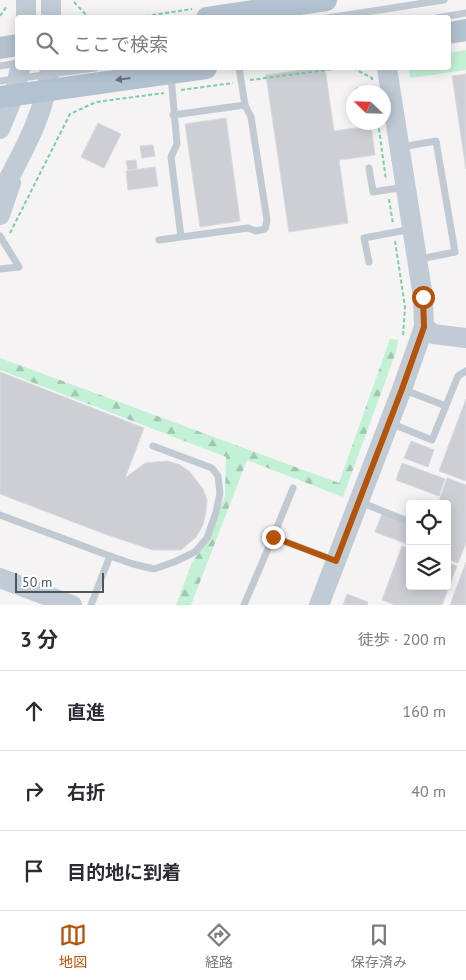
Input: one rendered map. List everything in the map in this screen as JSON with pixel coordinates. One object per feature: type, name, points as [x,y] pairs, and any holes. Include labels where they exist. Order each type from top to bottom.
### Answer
[{"type":"main road","points":[[204,12],[326,0]]},
{"type":"main road","points":[[451,32],[466,30]]},
{"type":"main road","points":[[0,48],[15,46]]},
{"type":"main road","points":[[12,81],[49,77],[171,82],[201,70]]},
{"type":"street","points":[[51,0],[51,15]]},
{"type":"street","points":[[17,3],[24,15]]},
{"type":"street","points":[[0,215],[21,155],[37,118],[49,77]]},
{"type":"street","points":[[0,130],[12,81]]},
{"type":"street","points":[[319,605],[424,327],[423,297],[417,259],[403,230],[397,189],[399,147],[391,126]]},
{"type":"street","points":[[0,195],[21,155]]},
{"type":"street","points":[[424,327],[434,323],[466,326]]},
{"type":"street","points":[[424,327],[433,334],[466,338]]},
{"type":"street","points":[[0,578],[72,605]]},
{"type":"lane","points":[[346,15],[444,0]]},
{"type":"lane","points":[[451,16],[466,13]]},
{"type":"lane","points":[[0,66],[12,81]]},
{"type":"lane","points":[[49,77],[85,70]]},
{"type":"lane","points":[[159,240],[248,228],[256,231],[265,229],[267,220],[251,117],[245,105],[239,70]]},
{"type":"lane","points":[[171,82],[176,144],[171,158],[181,237]]},
{"type":"lane","points":[[173,115],[245,105]]},
{"type":"lane","points":[[399,147],[436,140],[455,252],[417,259]]},
{"type":"lane","points":[[370,168],[373,192],[397,189]]},
{"type":"lane","points":[[369,262],[364,238],[403,230]]},
{"type":"lane","points":[[0,236],[19,267],[0,269]]},
{"type":"lane","points":[[389,423],[432,440],[458,376],[466,371]]},
{"type":"lane","points":[[402,389],[446,406]]},
{"type":"lane","points":[[0,515],[133,564],[154,569],[174,562],[195,552],[207,538],[220,493],[218,476],[212,468],[153,446]]},
{"type":"lane","points":[[244,605],[293,488]]},
{"type":"lane","points":[[358,501],[406,520]]},
{"type":"lane","points":[[273,537],[336,561]]},
{"type":"lane","points":[[91,605],[110,556]]},
{"type":"path","points":[[74,2],[86,15]]},
{"type":"path","points":[[0,16],[17,3]]},
{"type":"path","points":[[168,15],[204,12]]},
{"type":"path","points":[[5,244],[70,114],[96,102],[171,82],[241,82],[328,70]]},
{"type":"path","points":[[363,70],[379,73]]},
{"type":"path","points":[[389,130],[403,230],[405,308],[403,342]]},
{"type":"green space","points":[[466,50],[466,70],[410,78],[409,70],[451,70],[451,53]]},
{"type":"green space","points":[[390,339],[398,340],[396,352],[343,497],[247,460],[191,605],[176,605],[192,562],[202,549],[225,496],[226,457],[0,370],[0,358],[339,483]]},
{"type":"building","points":[[302,70],[325,70],[334,131],[372,130],[375,155],[339,160],[348,223],[289,232],[266,75]]},
{"type":"building","points":[[466,74],[466,169],[452,76]]},
{"type":"building","points":[[226,118],[240,221],[200,227],[185,124]]},
{"type":"building","points":[[98,123],[121,134],[104,168],[81,157]]},
{"type":"building","points":[[153,145],[155,156],[142,158],[140,146]]},
{"type":"building","points":[[136,160],[137,169],[128,170],[126,161]]},
{"type":"building","points":[[155,167],[158,186],[128,190],[126,171]]},
{"type":"building","points":[[0,372],[144,428],[125,478],[145,463],[168,461],[180,465],[189,471],[203,489],[207,500],[203,525],[196,537],[181,550],[153,550],[0,494]]},
{"type":"building","points":[[466,399],[466,481],[439,471]]},
{"type":"building","points":[[411,441],[434,450],[428,467],[404,458]]},
{"type":"building","points":[[402,463],[445,479],[439,496],[396,480]]},
{"type":"building","points":[[447,478],[466,485],[466,543],[458,563],[451,560],[451,500],[439,500]]},
{"type":"building","points":[[382,514],[406,523],[406,544],[375,532]]},
{"type":"building","points":[[402,546],[406,548],[406,590],[448,590],[442,605],[395,605],[382,600]]},
{"type":"building","points":[[466,562],[466,605],[450,605]]},
{"type":"building","points":[[451,564],[457,566],[451,582]]},
{"type":"building","points":[[347,594],[368,602],[367,605],[343,605]]},
{"type":"route","points":[[273,537],[336,561],[424,327],[423,297]]}]
